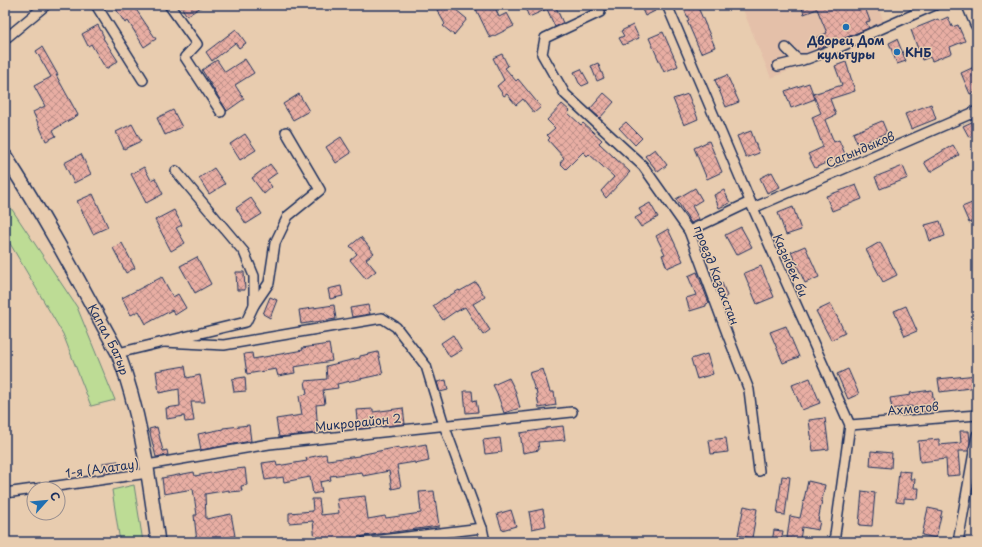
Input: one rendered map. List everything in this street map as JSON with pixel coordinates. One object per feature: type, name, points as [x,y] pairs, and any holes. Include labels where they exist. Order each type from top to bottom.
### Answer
[{"type":"main road","points":[[969,5],[977,24]]},
{"type":"main road","name":"Капал Батыр","points":[[5,156],[27,189],[118,353],[133,400],[147,469],[158,542]]},
{"type":"street","points":[[5,39],[46,5]]},
{"type":"street","points":[[96,5],[143,80]]},
{"type":"street","points":[[169,5],[198,44],[185,58],[221,112]]},
{"type":"street","name":"проезд Казахстан","points":[[599,5],[600,12],[544,38],[542,54],[565,94],[643,166],[689,231],[749,390],[759,471]]},
{"type":"street","name":"Казыбек би","points":[[667,5],[751,205],[850,426]]},
{"type":"street","points":[[778,66],[807,59],[842,46],[935,5]]},
{"type":"street","points":[[786,48],[795,57],[799,59],[807,59]]},
{"type":"street","name":"Сагындыков","points":[[689,231],[977,111]]},
{"type":"street","points":[[118,353],[246,322],[254,305],[269,283],[275,243],[288,216],[320,190],[286,132]]},
{"type":"street","points":[[176,171],[244,252],[254,276],[254,305]]},
{"type":"street","points":[[164,342],[224,345],[382,318],[396,326],[426,366],[444,425],[482,528],[485,542]]},
{"type":"street","name":"Микрорайон 2","points":[[147,469],[269,444],[572,412]]},
{"type":"street","name":"Ахметов","points":[[850,426],[977,414]]},
{"type":"street","points":[[834,542],[850,426]]},
{"type":"street","points":[[958,542],[977,435]]},
{"type":"street","name":"1-я (Алатау)","points":[[66,483],[147,469]]},
{"type":"street","name":"1-я (Алатау)","points":[[5,493],[26,490]]},
{"type":"street","points":[[365,542],[482,528]]},
{"type":"shaded area","points":[[741,5],[877,5],[888,31],[771,78]]},
{"type":"green space","points":[[5,199],[77,307],[115,400],[91,406],[63,334],[5,235]]},
{"type":"green space","points":[[134,485],[143,542],[120,542],[112,490]]},
{"type":"building","points":[[123,5],[133,5],[156,39],[144,47],[128,21],[125,23],[116,9]]},
{"type":"building","points":[[180,5],[204,5],[187,16]]},
{"type":"building","points":[[445,5],[450,5],[467,19],[454,35],[443,26],[445,24],[437,10]]},
{"type":"building","points":[[474,5],[494,5],[499,17],[507,13],[514,26],[490,38]]},
{"type":"building","points":[[524,5],[555,5],[563,23],[555,27],[547,9],[529,17]]},
{"type":"building","points":[[640,5],[652,5],[655,11],[645,16]]},
{"type":"building","points":[[682,5],[697,5],[715,47],[701,53],[687,21],[689,20]]},
{"type":"building","name":"Дворец Дом культуры","points":[[801,5],[864,5],[870,21],[866,22],[869,28],[817,49],[813,39],[827,33],[817,9],[804,14]]},
{"type":"building","points":[[948,17],[952,27],[958,25],[965,41],[950,47],[952,53],[932,61],[930,57],[922,60],[911,30],[938,19],[939,21]]},
{"type":"building","points":[[98,25],[104,37],[103,38],[118,61],[106,69],[91,44],[88,46],[82,34]]},
{"type":"building","points":[[633,25],[639,38],[623,45],[619,38],[624,36],[621,31]]},
{"type":"building","points":[[236,29],[246,43],[239,48],[235,43],[212,61],[206,52]]},
{"type":"building","points":[[663,32],[678,66],[664,72],[649,38]]},
{"type":"building","name":"КНБ","points":[[897,39],[906,61],[897,64],[889,43]]},
{"type":"building","points":[[42,47],[78,115],[53,130],[56,136],[46,141],[33,112],[45,106],[34,86],[51,77],[36,51]]},
{"type":"building","points":[[502,54],[508,66],[505,68],[516,81],[518,79],[541,107],[534,113],[523,99],[516,105],[507,94],[504,96],[497,86],[504,80],[493,58]]},
{"type":"building","points":[[245,59],[254,73],[235,85],[244,99],[227,111],[202,70],[217,60],[225,72]]},
{"type":"building","points":[[846,62],[855,91],[830,99],[836,115],[825,120],[834,142],[839,140],[845,154],[815,168],[808,154],[823,147],[812,117],[821,113],[813,94],[842,85],[835,66]]},
{"type":"building","points":[[598,63],[604,78],[597,81],[591,66]]},
{"type":"building","points":[[974,67],[977,74],[977,92],[970,94],[961,73]]},
{"type":"building","points":[[581,69],[589,83],[582,86],[574,72]]},
{"type":"building","points":[[727,75],[739,102],[726,107],[715,80]]},
{"type":"building","points":[[809,83],[815,99],[791,108],[785,91]]},
{"type":"building","points":[[604,93],[614,102],[600,118],[590,109]]},
{"type":"building","points":[[299,94],[309,111],[293,120],[283,104]]},
{"type":"building","points":[[688,94],[698,119],[684,125],[673,99]]},
{"type":"building","points":[[562,104],[570,111],[568,113],[581,125],[583,123],[602,140],[599,143],[630,172],[606,198],[601,191],[614,177],[589,154],[587,156],[583,152],[566,169],[560,163],[564,158],[548,140],[550,138],[547,135],[555,128],[547,120]]},
{"type":"building","points":[[931,104],[936,119],[911,129],[905,114]]},
{"type":"building","points":[[173,110],[182,127],[165,135],[157,118]]},
{"type":"building","points":[[882,121],[887,133],[858,145],[853,133]]},
{"type":"building","points":[[974,121],[977,127],[977,132],[969,137],[963,126]]},
{"type":"building","points":[[626,122],[642,138],[635,145],[619,128]]},
{"type":"building","points":[[132,124],[141,141],[124,149],[116,132]]},
{"type":"building","points":[[751,131],[759,153],[746,158],[737,136]]},
{"type":"building","points":[[245,134],[256,150],[240,160],[230,144]]},
{"type":"building","points":[[341,137],[351,153],[336,163],[326,147]]},
{"type":"building","points":[[709,141],[722,172],[707,179],[694,148]]},
{"type":"building","points":[[953,145],[959,155],[930,172],[924,162]]},
{"type":"building","points":[[655,149],[667,165],[658,172],[645,156]]},
{"type":"building","points":[[81,154],[91,174],[74,183],[64,163]]},
{"type":"building","points":[[270,164],[277,173],[267,180],[272,187],[264,194],[252,178]]},
{"type":"building","points":[[903,166],[908,178],[880,189],[875,177]]},
{"type":"building","points":[[144,167],[151,180],[155,178],[163,194],[146,203],[131,174]]},
{"type":"building","points":[[214,168],[225,184],[209,194],[199,178]]},
{"type":"building","points":[[772,172],[780,187],[767,193],[760,178]]},
{"type":"building","points":[[856,185],[862,199],[832,211],[826,196]]},
{"type":"building","points":[[695,188],[702,200],[692,206],[699,219],[691,223],[676,199]]},
{"type":"building","points":[[724,190],[730,203],[719,208],[714,195]]},
{"type":"building","points":[[93,194],[108,227],[93,234],[77,201]]},
{"type":"building","points":[[251,198],[262,214],[246,224],[236,208]]},
{"type":"building","points":[[977,201],[977,219],[969,223],[962,207]]},
{"type":"building","points":[[650,203],[658,217],[641,227],[635,218],[642,214],[639,209]]},
{"type":"building","points":[[793,207],[801,230],[786,235],[778,213]]},
{"type":"building","points":[[174,210],[182,225],[176,228],[185,243],[171,251],[155,220]]},
{"type":"building","points":[[940,221],[945,236],[930,241],[925,225]]},
{"type":"building","points":[[741,227],[752,247],[736,255],[725,235]]},
{"type":"building","points":[[668,229],[683,261],[667,268],[662,255],[665,254],[656,236]]},
{"type":"building","points":[[361,237],[374,253],[366,259],[376,271],[366,279],[350,260],[357,254],[350,246]]},
{"type":"building","points":[[880,242],[897,275],[883,282],[866,250]]},
{"type":"building","points":[[122,243],[135,268],[126,273],[113,248]]},
{"type":"building","points":[[805,246],[819,277],[805,283],[791,252]]},
{"type":"building","points":[[197,257],[211,284],[195,293],[180,266]]},
{"type":"building","points":[[761,266],[774,297],[757,304],[744,273]]},
{"type":"building","points":[[236,272],[244,272],[245,290],[237,290]]},
{"type":"building","points":[[697,272],[709,303],[706,304],[706,306],[690,311],[686,298],[696,295],[688,276]]},
{"type":"building","points":[[162,277],[173,297],[178,294],[186,308],[175,315],[172,310],[146,324],[139,311],[131,315],[122,298]]},
{"type":"building","points":[[476,282],[485,297],[473,304],[490,330],[483,335],[465,307],[443,320],[433,306],[444,298]]},
{"type":"building","points":[[722,283],[727,296],[721,299],[716,285]]},
{"type":"building","points":[[341,286],[343,296],[330,299],[328,289]]},
{"type":"building","points":[[270,297],[277,300],[270,318],[263,314]]},
{"type":"building","points":[[831,304],[845,333],[831,340],[816,311]]},
{"type":"building","points":[[334,305],[336,319],[301,324],[299,310]]},
{"type":"building","points":[[368,305],[370,314],[352,317],[350,308]]},
{"type":"building","points":[[906,306],[917,331],[905,336],[894,311]]},
{"type":"building","points":[[786,326],[799,357],[783,363],[770,332]]},
{"type":"building","points":[[453,335],[462,350],[450,357],[441,343]]},
{"type":"building","points":[[329,344],[332,361],[294,367],[295,373],[278,376],[276,369],[247,374],[244,354],[252,353],[253,359],[303,350],[302,348]]},
{"type":"building","points":[[378,352],[383,374],[337,384],[338,388],[323,390],[325,404],[316,405],[318,433],[279,437],[276,419],[302,415],[299,396],[307,394],[305,381],[327,379],[326,366]]},
{"type":"building","points":[[707,354],[713,374],[697,379],[691,359]]},
{"type":"building","points":[[185,366],[187,378],[200,375],[205,402],[191,402],[194,421],[185,422],[184,416],[167,419],[166,408],[180,406],[179,389],[159,393],[156,371]]},
{"type":"building","points":[[543,369],[550,392],[554,392],[556,405],[539,408],[536,389],[535,390],[529,373]]},
{"type":"building","points":[[848,369],[859,394],[848,399],[837,374]]},
{"type":"building","points":[[977,375],[977,387],[940,392],[938,379]]},
{"type":"building","points":[[245,377],[246,391],[234,392],[232,379]]},
{"type":"building","points":[[509,378],[515,390],[520,408],[504,413],[493,385]]},
{"type":"building","points":[[810,378],[820,403],[802,410],[792,385]]},
{"type":"building","points":[[446,380],[448,390],[440,392],[437,382]]},
{"type":"building","points":[[932,390],[935,410],[913,413],[912,406],[892,409],[890,398]]},
{"type":"building","points":[[464,391],[472,391],[473,401],[476,400],[478,412],[466,413]]},
{"type":"building","points":[[403,408],[405,424],[358,429],[356,410],[373,409],[373,412]]},
{"type":"building","points":[[825,418],[829,449],[813,451],[809,420]]},
{"type":"building","points":[[249,425],[251,441],[201,450],[198,434],[223,428]]},
{"type":"building","points":[[563,426],[565,440],[538,442],[539,450],[523,453],[520,433]]},
{"type":"building","points":[[157,427],[163,451],[167,450],[168,455],[156,457],[149,429]]},
{"type":"building","points":[[960,431],[969,431],[970,442],[968,451],[958,451],[960,475],[947,476],[946,459],[920,462],[918,441],[939,439],[939,445],[961,443]]},
{"type":"building","points":[[500,438],[502,452],[485,454],[483,440]]},
{"type":"building","points":[[726,438],[728,452],[711,454],[709,440]]},
{"type":"building","points":[[426,444],[429,461],[415,464],[415,462],[397,465],[401,487],[392,489],[389,471],[363,476],[362,472],[330,476],[331,480],[320,482],[322,492],[313,494],[310,477],[284,482],[283,477],[265,480],[262,463],[276,461],[277,466],[307,461],[306,458],[326,454],[327,460],[359,456],[399,447],[399,449]]},
{"type":"building","points":[[871,451],[892,453],[891,468],[870,466]]},
{"type":"building","points":[[118,461],[119,471],[105,473],[103,463]]},
{"type":"building","points":[[245,468],[247,485],[241,486],[242,491],[229,492],[229,490],[205,494],[206,519],[231,514],[235,536],[219,539],[219,542],[197,542],[194,515],[197,515],[193,489],[164,494],[162,478],[194,472],[195,476]]},
{"type":"building","points":[[899,471],[911,472],[910,479],[915,479],[914,488],[919,488],[918,499],[904,498],[904,503],[896,502]]},
{"type":"building","points":[[782,476],[790,477],[785,515],[777,514]]},
{"type":"building","points":[[808,481],[825,485],[818,521],[820,521],[818,530],[802,527],[800,540],[787,538],[790,516],[800,518]]},
{"type":"building","points":[[434,491],[439,526],[364,536],[358,537],[358,539],[315,541],[313,521],[289,523],[289,513],[313,511],[312,499],[319,499],[321,515],[339,513],[337,499],[365,496],[368,519],[421,513],[419,492]]},
{"type":"building","points":[[862,491],[875,493],[872,526],[859,525]]},
{"type":"building","points":[[744,506],[757,509],[752,538],[738,535]]},
{"type":"building","points":[[928,508],[942,511],[936,538],[922,535]]},
{"type":"building","points":[[543,509],[546,526],[532,529],[529,512]]},
{"type":"building","points":[[511,510],[516,526],[502,530],[497,514]]},
{"type":"building","points":[[774,530],[783,531],[781,542],[772,542]]},
{"type":"place","name":"Дворец Дом культуры","points":[[846,27]]},
{"type":"place","name":"КНБ","points":[[897,52]]}]
